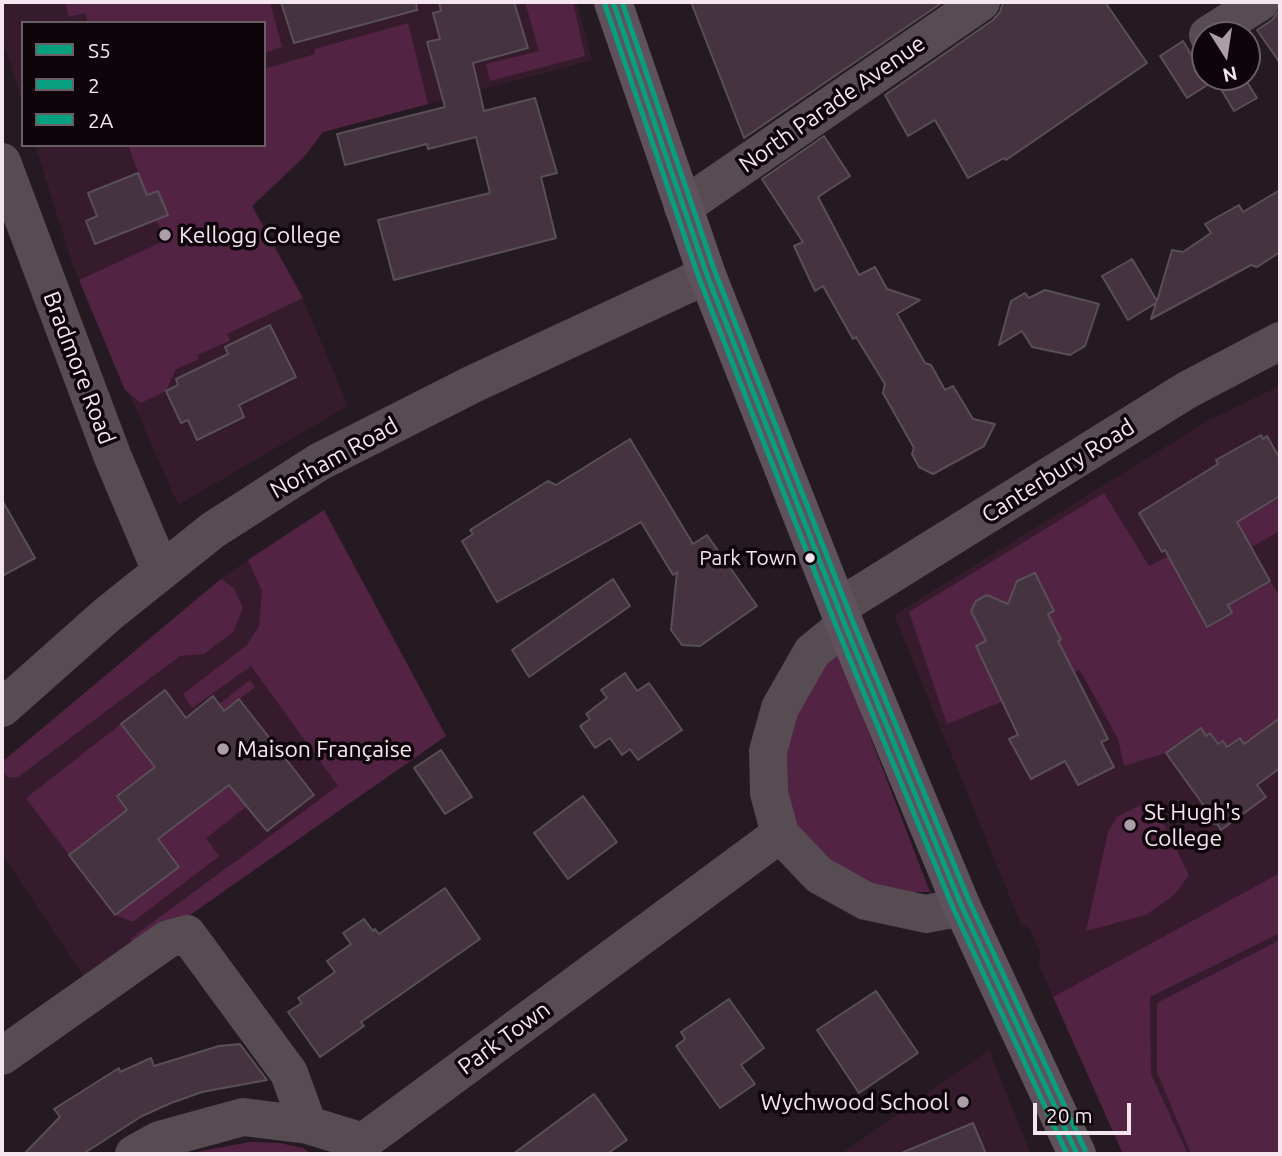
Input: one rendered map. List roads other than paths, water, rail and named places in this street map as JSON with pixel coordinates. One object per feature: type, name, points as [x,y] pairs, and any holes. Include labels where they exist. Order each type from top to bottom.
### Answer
[{"type":"main road","points":[[612,2],[707,275],[842,616],[962,907],[1077,1154]]},
{"type":"street","name":"North Parade Avenue","points":[[683,207],[981,2]]},
{"type":"street","points":[[1230,21],[1260,2]]},
{"type":"street","name":"Bradmore Road","points":[[2,162],[112,455],[161,571]]},
{"type":"street","name":"Norham Road","points":[[2,708],[161,571],[213,530],[319,462],[473,384],[707,275]]},
{"type":"street","name":"Canterbury Road","points":[[842,616],[1187,390],[1280,341]]},
{"type":"street","points":[[842,616],[813,652],[780,708],[768,751],[769,793],[780,834],[820,875],[866,901],[926,914],[962,907]]},
{"type":"street","name":"Park Town","points":[[134,1154],[159,1140],[243,1117],[308,1125],[361,1148],[780,834]]},
{"type":"street","points":[[2,1056],[168,939],[187,934],[289,1073],[308,1125]]},
{"type":"place","name":"Kellogg College","points":[[165,235]]},
{"type":"place","name":"Park Town","points":[[810,558]]},
{"type":"place","name":"Maison Française","points":[[223,749]]},
{"type":"place","name":"St Hugh's College","points":[[1130,825]]},
{"type":"place","name":"Wychwood School","points":[[963,1102]]}]
